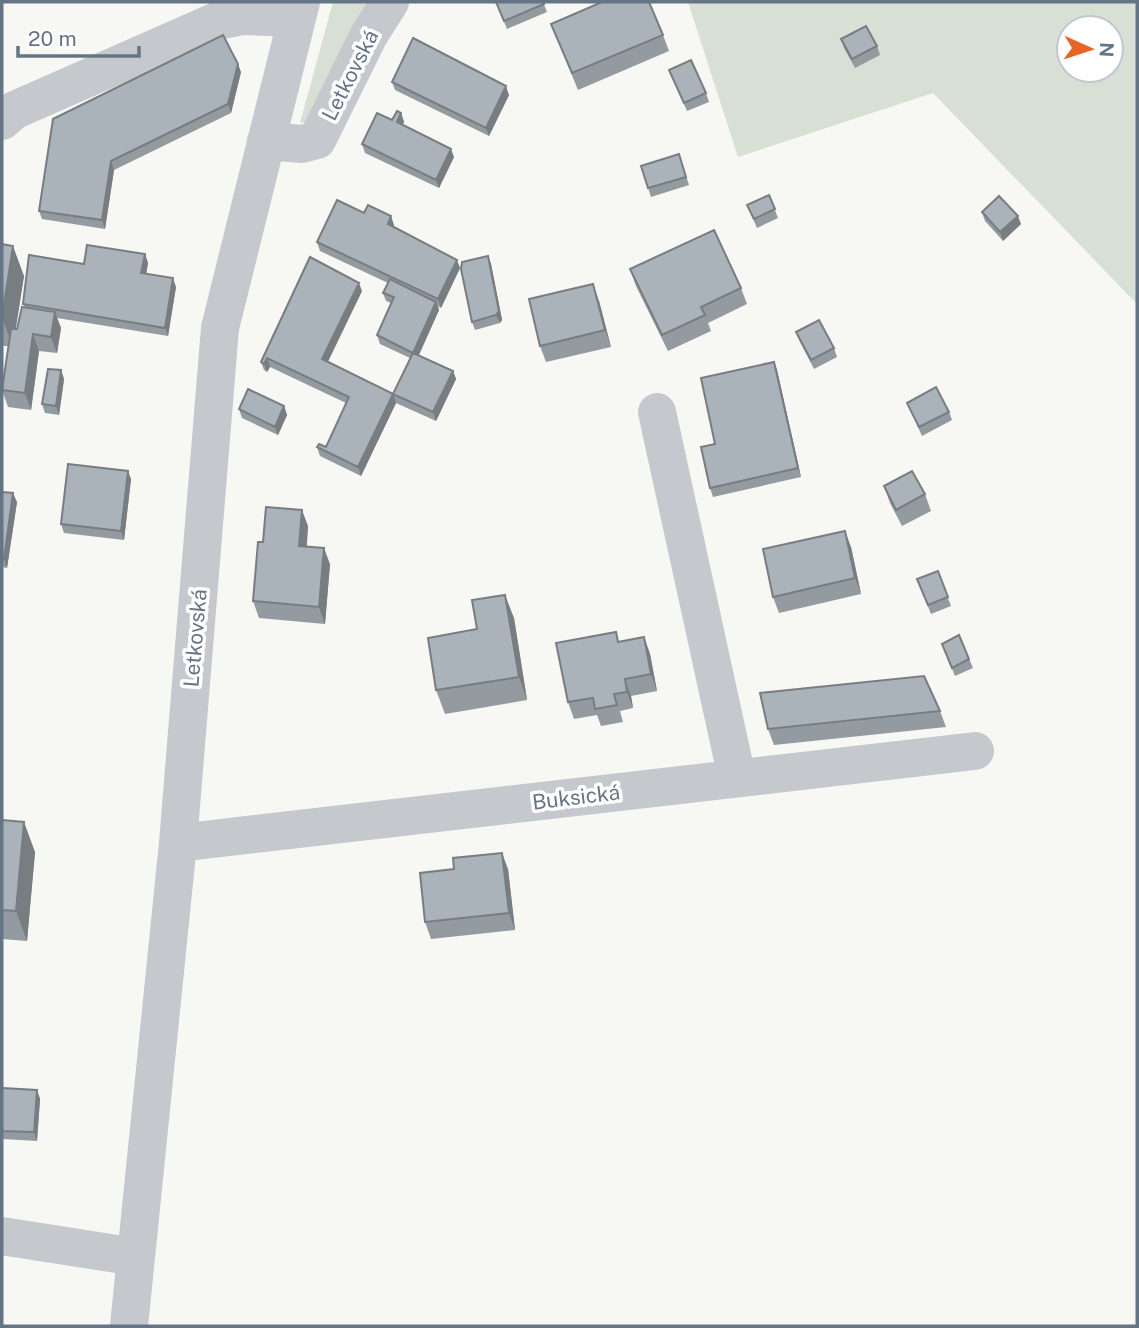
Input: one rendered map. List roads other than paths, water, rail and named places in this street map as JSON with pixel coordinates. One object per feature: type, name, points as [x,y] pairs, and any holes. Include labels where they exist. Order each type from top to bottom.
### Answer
[{"type":"street","name":"Letkovská","points":[[266,141],[302,144],[317,141],[369,35],[390,2]]},
{"type":"street","name":"Letkovská","points":[[129,1326],[178,843],[220,328],[298,10]]},
{"type":"street","points":[[2,121],[15,110],[217,21],[298,10]]},
{"type":"street","points":[[657,412],[737,778]]},
{"type":"street","name":"Buksická","points":[[178,843],[975,751]]},
{"type":"street","points":[[2,1237],[136,1257]]}]
